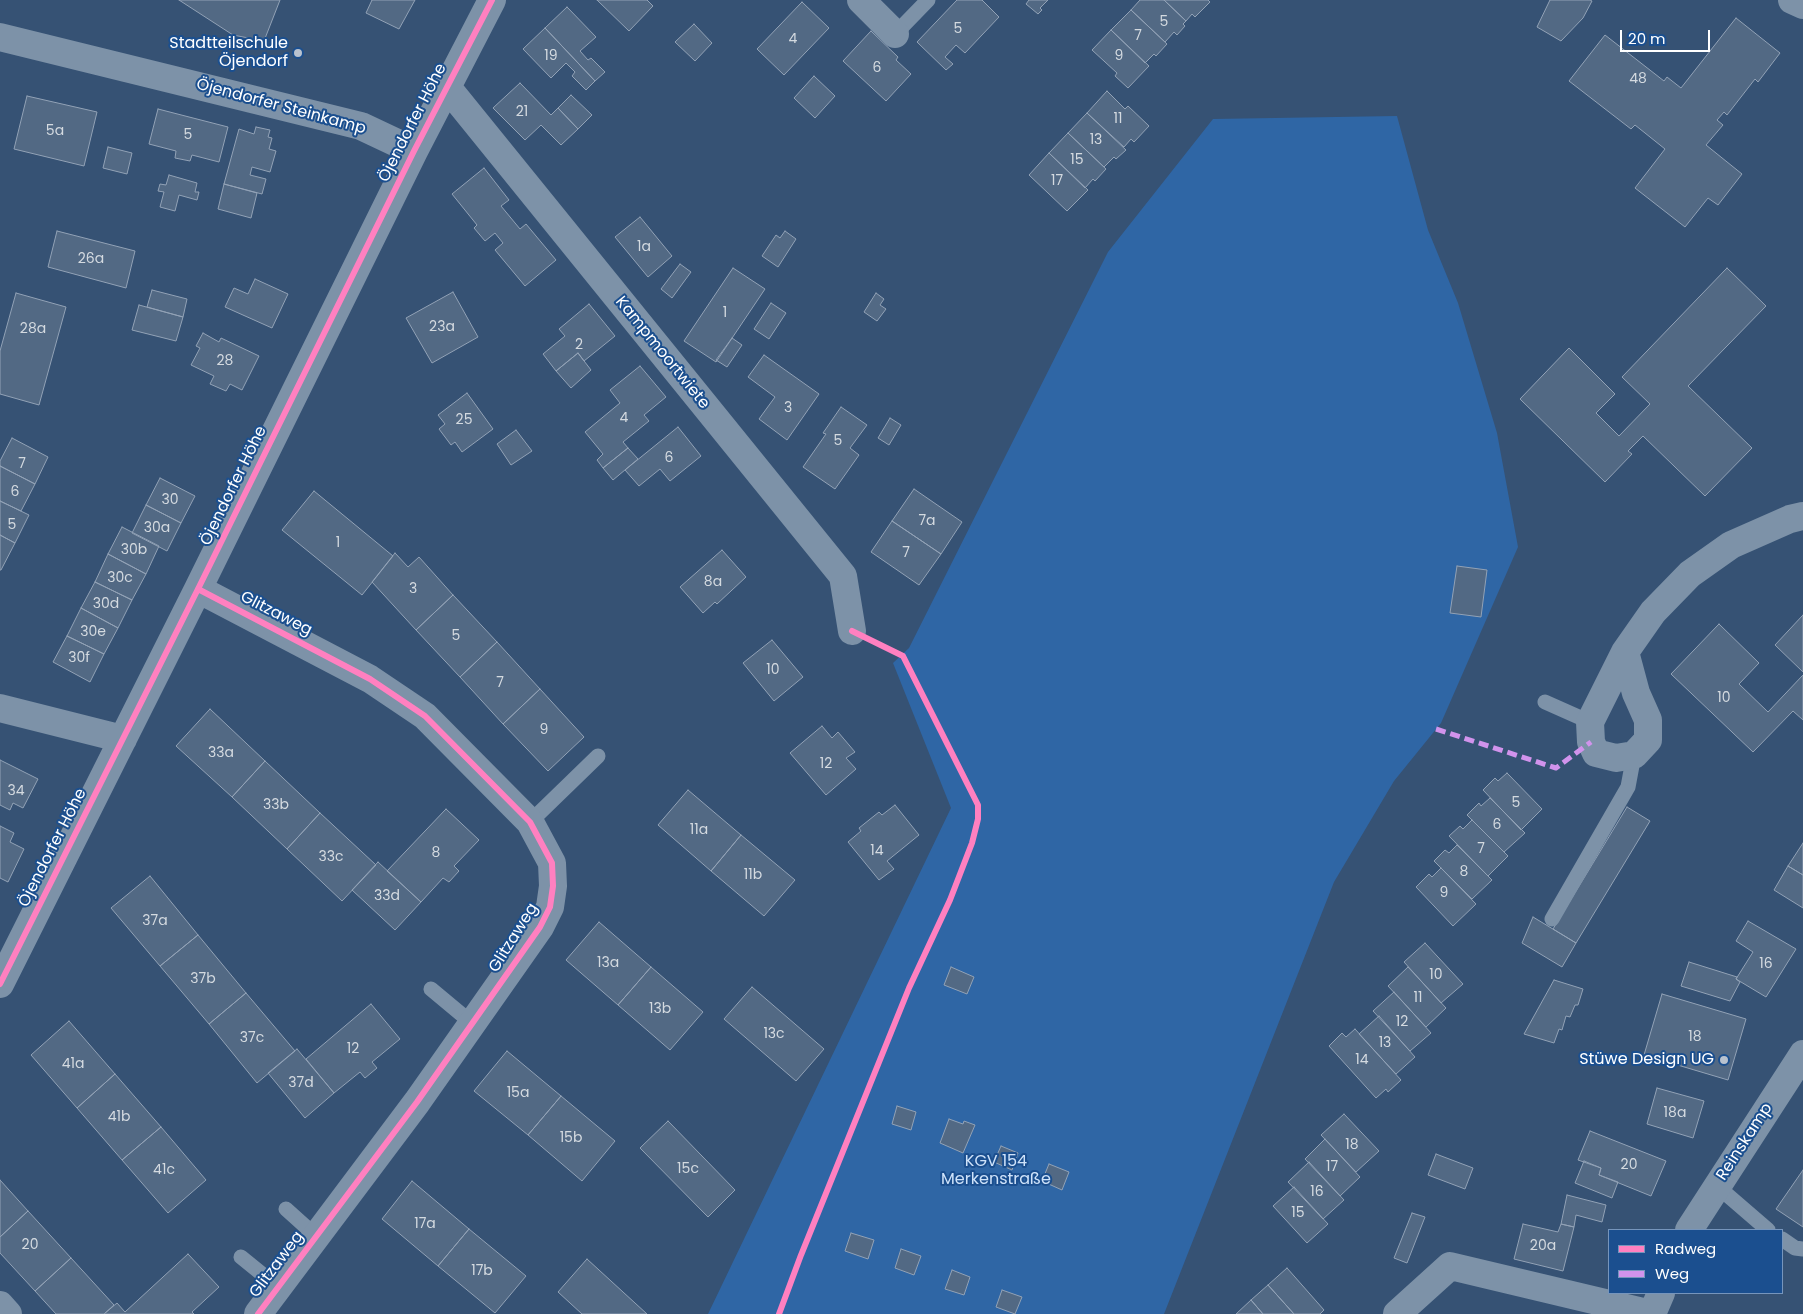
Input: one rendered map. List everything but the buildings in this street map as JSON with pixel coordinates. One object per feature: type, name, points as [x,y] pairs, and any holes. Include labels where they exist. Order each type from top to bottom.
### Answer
[{"type":"street","name":"Öjendorfer Höhe","points":[[0,984],[123,740],[414,151],[492,0]]},
{"type":"street","points":[[860,0],[895,34]]},
{"type":"street","points":[[1792,0],[1803,5]]},
{"type":"street","name":"Öjendorfer Steinkamp","points":[[0,37],[361,126],[414,151]]},
{"type":"street","name":"Kampmoortwiete","points":[[447,87],[843,576],[852,631]]},
{"type":"street","points":[[1625,652],[1636,693],[1648,720],[1648,740],[1634,755],[1616,758],[1596,753],[1591,742],[1590,722],[1625,652],[1653,612],[1690,574],[1731,545],[1790,519],[1803,516]]},
{"type":"street","name":"Glitzaweg","points":[[198,589],[370,679],[425,716],[530,822],[552,863],[553,886],[550,907],[535,935],[473,1024],[258,1314]]},
{"type":"street","points":[[0,708],[123,740]]},
{"type":"street","name":"Reinskamp","points":[[1690,1229],[1803,1054]]},
{"type":"street","points":[[1397,1314],[1450,1266],[1652,1314],[1661,1294]]},
{"type":"street","points":[[0,1305],[8,1314]]},
{"type":"lane","points":[[895,34],[928,0]]},
{"type":"lane","points":[[1545,702],[1590,722]]},
{"type":"lane","points":[[1552,919],[1628,787],[1634,755]]},
{"type":"lane","points":[[530,822],[598,756]]},
{"type":"lane","points":[[431,989],[473,1024]]},
{"type":"lane","points":[[1717,1186],[1767,1229]]},
{"type":"lane","points":[[286,1209],[316,1236]]},
{"type":"lane","points":[[1783,1240],[1796,1248],[1803,1249]]},
{"type":"lane","points":[[241,1257],[278,1287]]},
{"type":"green space","name":"KGV 154 Merkenstraße","points":[[1397,116],[1428,230],[1458,303],[1497,433],[1518,547],[1441,723],[1394,781],[1334,882],[1164,1314],[708,1314],[951,808],[893,663],[909,648],[1108,252],[1213,119]]},
{"type":"marked path","points":[[1436,729],[1556,768],[1591,742]]},
{"type":"cycle path","points":[[0,984],[198,589],[414,151],[492,0]]},
{"type":"cycle path","points":[[198,589],[370,679],[425,716],[530,822],[552,863],[553,886],[550,907],[540,927],[417,1102],[258,1314]]},
{"type":"cycle path","points":[[779,1314],[909,988],[950,900],[972,843],[978,819],[978,805],[903,656],[852,631]]},
{"type":"place","name":"Stadtteilschule Öjendorf","points":[[298,53]]},
{"type":"place","name":"Stüwe Design UG","points":[[1724,1060]]}]
